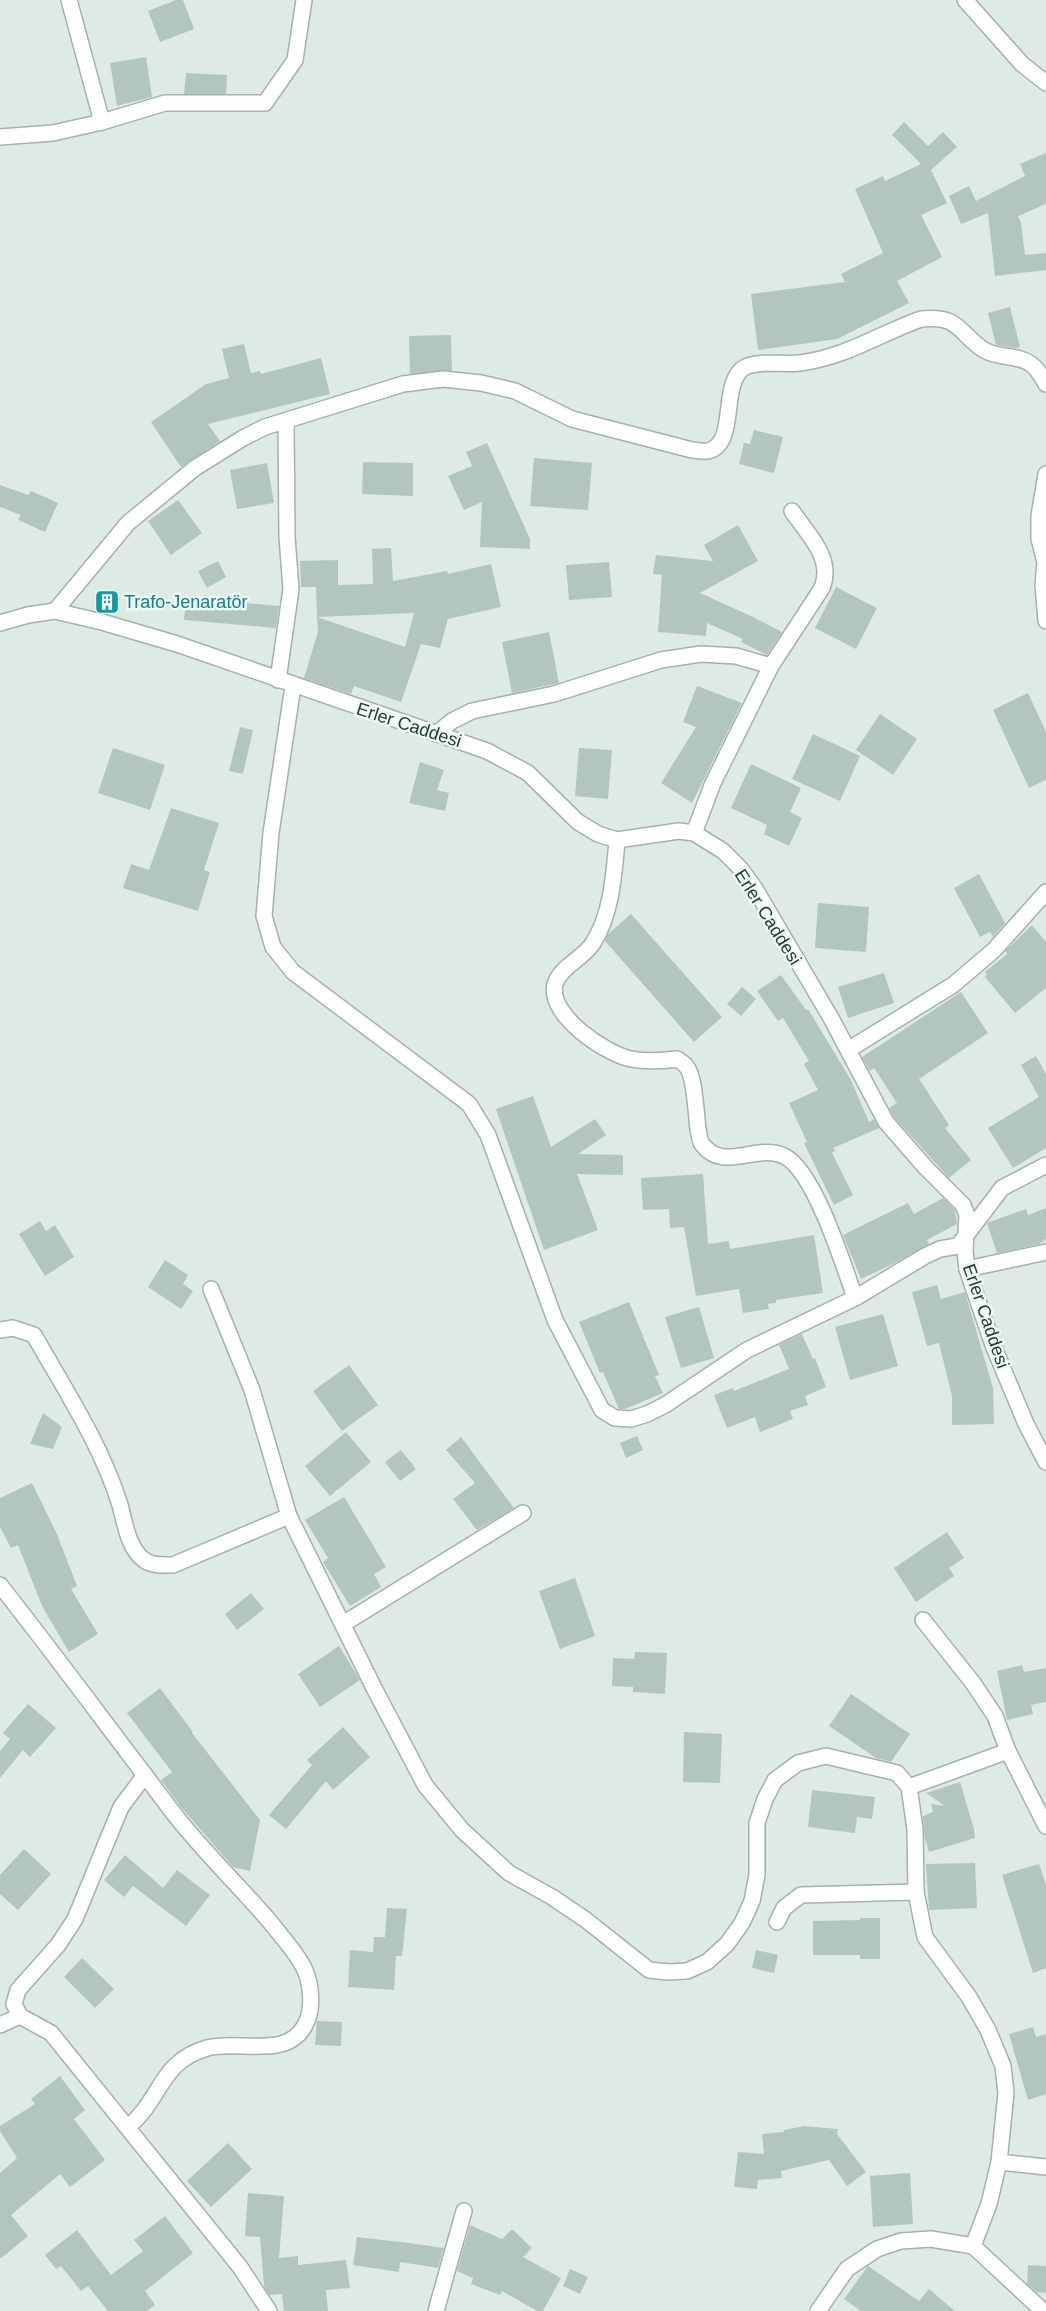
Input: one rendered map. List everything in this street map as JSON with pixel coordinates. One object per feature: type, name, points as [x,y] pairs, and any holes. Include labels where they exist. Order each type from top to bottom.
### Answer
[{"type":"street","points":[[69,0],[102,122]]},
{"type":"street","points":[[0,137],[53,132],[102,122],[165,103],[265,103],[295,60],[304,0]]},
{"type":"street","points":[[965,0],[1022,64],[1046,83]]},
{"type":"street","points":[[55,611],[128,523],[195,468],[243,438],[265,427],[403,384],[443,379],[482,383],[515,391],[572,419],[692,450],[708,451],[722,441],[734,380],[741,370],[747,366],[752,363],[798,363],[830,358],[860,347],[909,323],[936,318],[950,320],[984,350],[1003,357],[1021,359],[1033,365],[1046,384]]},
{"type":"street","points":[[278,680],[292,589],[287,537],[286,422]]},
{"type":"street","points":[[1046,474],[1039,516],[1039,539],[1045,559],[1043,585],[1046,622]]},
{"type":"street","points":[[694,832],[713,783],[771,666],[822,588],[827,576],[826,563],[792,511]]},
{"type":"street","name":"Erler Caddesi","points":[[0,623],[28,615],[55,611],[137,632],[487,751],[511,762],[542,785],[557,804],[578,822],[598,834],[617,840],[679,831],[694,832],[723,851],[754,887],[848,1050],[886,1122],[926,1168],[963,1206],[967,1215],[967,1269],[993,1345],[1026,1424],[1046,1462]]},
{"type":"street","points":[[436,734],[452,721],[472,711],[554,694],[660,660],[701,654],[736,656],[771,666]]},
{"type":"street","points":[[293,686],[271,833],[266,880],[264,916],[273,947],[293,972],[469,1104],[488,1135],[555,1320],[602,1410],[615,1418],[631,1419],[647,1414],[665,1405],[747,1350],[855,1298],[925,1256],[940,1249],[958,1246],[966,1238],[1002,1188],[1046,1165]]},
{"type":"street","points":[[617,840],[613,882],[605,917],[593,944],[560,974],[554,986],[556,1002],[572,1024],[589,1038],[610,1051],[630,1059],[659,1061],[677,1059],[687,1066],[692,1077],[701,1143],[714,1155],[726,1159],[764,1152],[783,1156],[796,1165],[819,1203],[834,1236],[855,1298]]},
{"type":"street","points":[[848,1050],[953,985],[994,950],[1046,892]]},
{"type":"street","points":[[967,1269],[1046,1252]]},
{"type":"street","points":[[211,1289],[252,1390],[288,1516],[425,1785],[462,1830],[509,1873],[559,1901],[649,1970],[687,1971],[707,1962],[728,1944],[742,1923],[752,1901],[757,1875],[757,1823],[765,1799],[775,1780],[798,1763],[826,1756],[897,1773],[909,1787],[915,1829],[916,1892],[924,1937],[969,1997],[988,2030],[1003,2066],[1006,2093],[1000,2162],[990,2204],[974,2246]]},
{"type":"street","points":[[0,1330],[13,1328],[34,1335],[85,1422],[118,1501],[132,1546],[144,1560],[157,1566],[173,1565],[288,1516]]},
{"type":"street","points":[[343,1624],[523,1513]]},
{"type":"street","points":[[0,1585],[183,1825],[240,1887],[289,1945],[303,1967],[309,1982],[310,2005],[306,2023],[296,2036],[279,2044],[264,2047],[210,2047],[192,2053],[176,2063],[164,2077],[148,2107],[128,2127]]},
{"type":"street","points":[[923,1620],[973,1683],[995,1716],[1008,1751],[1046,1826]]},
{"type":"street","points":[[909,1787],[1008,1751]]},
{"type":"street","points":[[145,1775],[121,1807],[75,1919],[58,1945],[18,1990],[14,2004],[20,2016],[51,2033],[240,2267],[269,2311]]},
{"type":"street","points":[[777,1922],[784,1908],[801,1895],[916,1892]]},
{"type":"street","points":[[0,2025],[20,2016]]},
{"type":"street","points":[[1000,2162],[1046,2168]]},
{"type":"street","points":[[436,2311],[464,2211]]},
{"type":"street","points":[[818,2311],[847,2269],[877,2249],[901,2241],[931,2239],[974,2246],[1042,2311]]},
{"type":"building","points":[[176,0],[183,0],[194,29],[160,42],[148,11]]},
{"type":"building","points":[[146,57],[152,97],[117,106],[110,63]]},
{"type":"building","points":[[186,73],[227,75],[226,94],[184,94]]},
{"type":"building","points":[[904,122],[928,146],[943,132],[957,147],[931,170],[947,203],[921,215],[942,257],[897,281],[909,303],[837,339],[758,350],[751,294],[845,282],[841,274],[883,253],[855,189],[883,176],[885,181],[921,164],[892,135]]},
{"type":"building","points":[[1046,153],[1046,204],[1018,216],[1021,223],[1025,255],[1046,253],[1046,270],[995,276],[988,213],[961,224],[949,196],[969,186],[976,201],[1025,176],[1020,164]]},
{"type":"building","points":[[1010,307],[1020,347],[1015,348],[996,345],[988,313]]},
{"type":"building","points":[[451,335],[452,371],[410,374],[409,336]]},
{"type":"building","points":[[244,344],[251,373],[260,371],[261,374],[321,358],[330,394],[208,424],[220,441],[181,467],[151,422],[206,384],[229,378],[222,349]]},
{"type":"building","points":[[754,430],[783,437],[774,473],[739,464],[744,443],[750,444]]},
{"type":"building","points":[[487,443],[530,539],[530,549],[480,547],[482,502],[464,510],[448,476],[472,466],[466,452]]},
{"type":"building","points":[[534,458],[592,463],[588,510],[530,506]]},
{"type":"building","points":[[363,462],[413,463],[413,496],[362,494]]},
{"type":"building","points":[[267,463],[274,503],[237,509],[230,470]]},
{"type":"building","points":[[0,485],[28,495],[31,491],[58,503],[45,532],[18,520],[21,515],[0,507]]},
{"type":"building","points":[[178,500],[202,533],[171,555],[148,521]]},
{"type":"building","points":[[738,525],[758,561],[700,593],[782,632],[767,655],[741,642],[743,639],[707,623],[706,636],[658,632],[662,575],[653,574],[656,555],[713,561],[704,545]]},
{"type":"building","points":[[391,548],[393,581],[447,571],[448,574],[491,564],[501,607],[448,619],[440,648],[421,644],[401,702],[354,686],[351,694],[304,678],[318,632],[317,617],[316,587],[301,587],[300,561],[338,560],[338,585],[373,584],[372,549]],"holes":[[[414,613],[405,647],[317,617]]]},
{"type":"building","points":[[218,561],[226,577],[207,588],[198,571]]},
{"type":"building","points":[[609,562],[612,597],[569,600],[566,565]]},
{"type":"building","points":[[836,587],[877,608],[856,649],[815,628]]},
{"type":"building","points":[[186,598],[279,606],[276,628],[184,620]]},
{"type":"building","points":[[549,632],[559,683],[512,693],[502,642]]},
{"type":"building","points":[[697,686],[742,703],[692,803],[661,783],[696,727],[683,722]]},
{"type":"building","points":[[1028,693],[1046,732],[1046,780],[1029,788],[993,710]]},
{"type":"building","points":[[880,714],[917,739],[893,775],[856,750]]},
{"type":"building","points":[[240,727],[253,730],[243,774],[229,771]]},
{"type":"building","points":[[813,734],[860,756],[840,801],[792,779]]},
{"type":"building","points":[[113,748],[165,765],[150,810],[98,793]]},
{"type":"building","points":[[579,748],[612,750],[608,799],[575,796]]},
{"type":"building","points":[[420,762],[444,770],[437,790],[449,793],[445,811],[409,803]]},
{"type":"building","points":[[751,764],[801,788],[790,812],[802,818],[789,846],[764,834],[767,825],[731,808]]},
{"type":"building","points":[[171,808],[219,823],[204,870],[210,872],[198,911],[123,888],[131,864],[149,870]]},
{"type":"building","points":[[979,874],[1005,923],[993,937],[990,932],[980,937],[954,888]]},
{"type":"building","points":[[818,903],[869,907],[866,952],[815,948]]},
{"type":"building","points":[[631,914],[722,1017],[694,1042],[605,941],[608,934]]},
{"type":"building","points":[[1032,925],[1046,942],[1046,988],[1015,1013],[985,977],[987,975],[985,972],[1007,954],[1005,951]]},
{"type":"building","points":[[884,973],[894,1003],[848,1018],[838,987]]},
{"type":"building","points":[[781,975],[806,1010],[808,1009],[851,1080],[869,1122],[874,1119],[879,1128],[833,1148],[835,1151],[832,1153],[853,1195],[834,1205],[804,1143],[807,1142],[789,1103],[818,1090],[804,1064],[809,1061],[783,1018],[778,1021],[757,991]]},
{"type":"building","points":[[742,987],[756,999],[741,1016],[727,1004]]},
{"type":"building","points":[[961,992],[988,1033],[919,1079],[949,1125],[945,1128],[971,1160],[949,1178],[894,1117],[889,1108],[897,1103],[874,1068],[870,1071],[862,1057]]},
{"type":"building","points":[[1036,1056],[1046,1074],[1046,1148],[1013,1168],[988,1128],[1039,1097],[1021,1065]]},
{"type":"building","points":[[533,1096],[551,1147],[595,1119],[606,1135],[578,1154],[623,1155],[623,1175],[577,1174],[598,1230],[544,1250],[496,1109]]},
{"type":"building","points":[[703,1174],[708,1244],[729,1241],[730,1249],[814,1235],[823,1293],[776,1300],[776,1303],[768,1304],[769,1309],[743,1313],[739,1289],[696,1296],[684,1227],[670,1228],[669,1209],[643,1210],[641,1178]]},
{"type":"building","points":[[943,1198],[955,1210],[957,1224],[927,1240],[929,1244],[861,1279],[843,1235],[908,1203],[914,1214]]},
{"type":"building","points":[[1046,1208],[1046,1239],[1039,1244],[997,1253],[987,1223],[1026,1209],[1028,1215]]},
{"type":"building","points":[[40,1221],[46,1231],[55,1225],[74,1257],[45,1276],[19,1234]]},
{"type":"building","points":[[165,1260],[188,1275],[183,1284],[193,1291],[181,1309],[148,1287]]},
{"type":"building","points":[[937,1285],[941,1299],[965,1292],[993,1388],[994,1424],[952,1425],[952,1396],[939,1343],[927,1346],[912,1292]]},
{"type":"building","points":[[629,1302],[659,1375],[655,1376],[663,1393],[625,1409],[619,1409],[603,1372],[600,1373],[579,1322]]},
{"type":"building","points":[[699,1307],[714,1358],[681,1368],[665,1317]]},
{"type":"building","points":[[883,1314],[898,1366],[850,1380],[835,1327]]},
{"type":"building","points":[[802,1334],[813,1359],[815,1358],[826,1387],[805,1396],[808,1405],[790,1411],[793,1419],[760,1432],[755,1417],[727,1428],[714,1395],[733,1388],[734,1391],[789,1369],[779,1345]]},
{"type":"building","points":[[349,1365],[378,1405],[342,1431],[313,1391]]},
{"type":"building","points":[[43,1413],[62,1427],[53,1449],[30,1444]]},
{"type":"building","points":[[346,1432],[371,1462],[330,1496],[305,1466]]},
{"type":"building","points":[[637,1436],[643,1450],[626,1458],[620,1443]]},
{"type":"building","points":[[461,1437],[514,1508],[477,1530],[453,1499],[475,1483],[446,1450]]},
{"type":"building","points":[[401,1450],[416,1469],[400,1481],[385,1462]]},
{"type":"building","points":[[32,1483],[56,1532],[77,1586],[71,1589],[98,1634],[69,1652],[42,1606],[18,1545],[11,1548],[0,1527],[0,1498]]},
{"type":"building","points":[[344,1497],[386,1567],[374,1574],[381,1587],[350,1606],[323,1562],[328,1558],[305,1520]]},
{"type":"building","points":[[947,1532],[964,1558],[949,1568],[954,1576],[916,1602],[894,1568]]},
{"type":"building","points":[[575,1578],[595,1636],[560,1649],[539,1591]]},
{"type":"building","points":[[251,1593],[264,1609],[237,1630],[225,1614]]},
{"type":"building","points":[[339,1646],[360,1680],[320,1707],[298,1674]]},
{"type":"building","points":[[635,1652],[667,1653],[665,1694],[633,1692],[633,1687],[612,1686],[613,1658],[634,1659]]},
{"type":"building","points":[[1022,1665],[1024,1672],[1046,1668],[1046,1702],[1031,1705],[1033,1714],[1007,1720],[997,1671]]},
{"type":"building","points":[[160,1688],[192,1733],[260,1820],[250,1871],[233,1867],[180,1806],[161,1780],[172,1772],[127,1713]]},
{"type":"building","points":[[851,1694],[910,1734],[891,1762],[876,1758],[829,1726]]},
{"type":"building","points":[[28,1704],[56,1728],[30,1757],[23,1750],[0,1778],[0,1751],[10,1739],[3,1733]]},
{"type":"building","points":[[343,1727],[370,1757],[333,1790],[326,1781],[286,1829],[269,1815],[312,1765],[307,1760]]},
{"type":"building","points":[[684,1732],[722,1734],[720,1783],[683,1782]]},
{"type":"building","points":[[960,1782],[975,1838],[929,1852],[924,1835],[923,1816],[933,1812],[931,1804],[945,1806],[926,1793]]},
{"type":"building","points":[[812,1790],[875,1797],[872,1819],[857,1817],[855,1833],[808,1827]]},
{"type":"building","points":[[24,1849],[51,1874],[18,1910],[0,1894],[0,1875]]},
{"type":"building","points":[[125,1855],[163,1888],[177,1870],[210,1895],[186,1926],[133,1886],[124,1897],[104,1880]]},
{"type":"building","points":[[975,1863],[977,1908],[929,1910],[926,1864]]},
{"type":"building","points":[[1039,1864],[1046,1885],[1046,1968],[1033,1973],[1002,1875]]},
{"type":"building","points":[[387,1908],[407,1909],[402,1956],[396,1956],[394,1990],[348,1987],[350,1950],[373,1952],[374,1937],[385,1937]]},
{"type":"building","points":[[860,1918],[880,1918],[880,1959],[860,1959],[860,1955],[813,1955],[813,1921],[860,1920]]},
{"type":"building","points":[[756,1950],[778,1955],[774,1973],[752,1968]]},
{"type":"building","points":[[82,1958],[114,1989],[95,2008],[64,1977]]},
{"type":"building","points":[[317,2021],[342,2022],[341,2046],[315,2045]]},
{"type":"building","points":[[1033,2027],[1036,2037],[1046,2034],[1046,2094],[1028,2100],[1009,2034]]},
{"type":"building","points":[[60,2076],[85,2110],[74,2119],[105,2160],[70,2187],[60,2174],[11,2215],[28,2236],[0,2259],[0,2173],[17,2158],[0,2131],[0,2126],[35,2104],[31,2099]]},
{"type":"building","points":[[804,2126],[838,2129],[837,2134],[866,2172],[847,2186],[829,2160],[781,2171],[782,2178],[758,2180],[757,2189],[734,2187],[738,2152],[764,2154],[762,2134],[784,2132],[784,2130]]},
{"type":"building","points":[[228,2143],[252,2169],[211,2207],[187,2181]]},
{"type":"building","points":[[910,2173],[913,2224],[873,2227],[870,2176]]},
{"type":"building","points":[[248,2193],[284,2196],[279,2258],[298,2256],[298,2265],[346,2260],[350,2288],[326,2290],[328,2311],[284,2311],[282,2294],[269,2295],[264,2286],[260,2237],[245,2236]]},
{"type":"building","points":[[165,2216],[193,2253],[145,2291],[155,2305],[147,2311],[108,2311],[88,2286],[81,2291],[61,2266],[56,2269],[45,2255],[77,2230],[111,2275],[143,2251],[134,2240]]},
{"type":"building","points":[[470,2225],[502,2239],[512,2229],[532,2248],[523,2257],[561,2278],[543,2311],[537,2311],[502,2291],[500,2295],[471,2284],[473,2278],[457,2271]]},
{"type":"building","points":[[357,2237],[444,2248],[438,2268],[400,2262],[399,2272],[353,2265]]},
{"type":"building","points":[[1028,2265],[1046,2266],[1046,2293],[1037,2292],[1027,2284]]},
{"type":"building","points":[[868,2266],[919,2301],[929,2289],[955,2311],[861,2311],[844,2299]]},
{"type":"building","points":[[570,2269],[588,2277],[580,2294],[563,2286]]},
{"type":"place","name":"Trafo-Jenaratör","points":[[107,602]]}]
